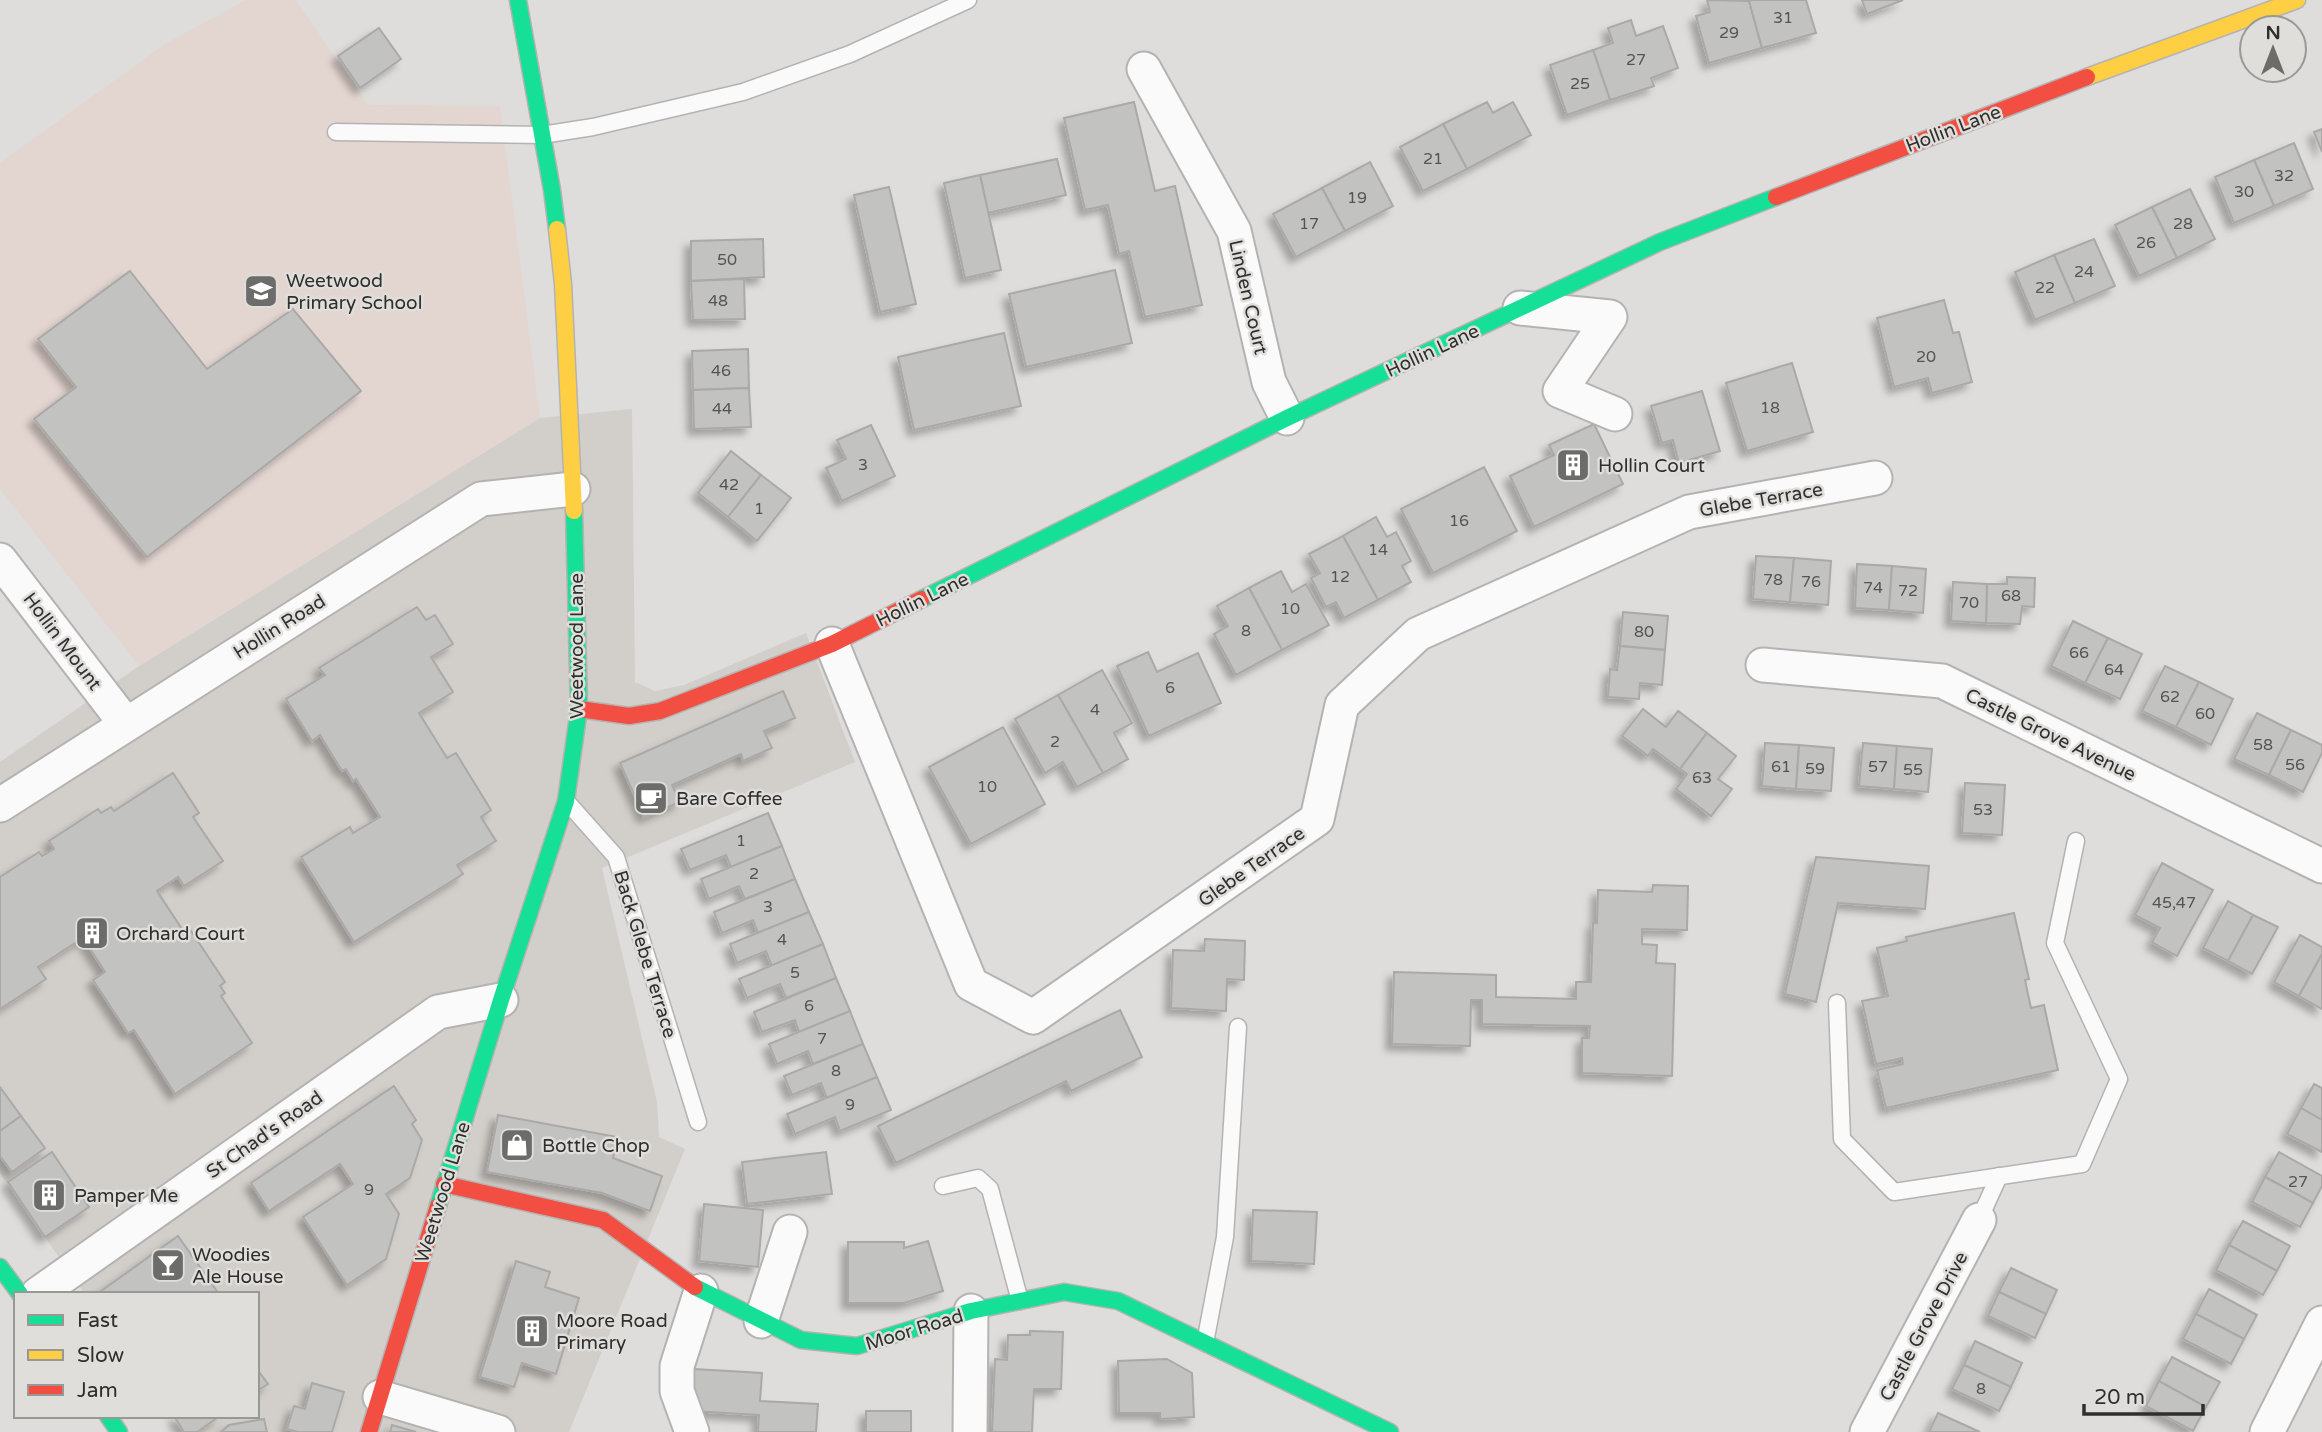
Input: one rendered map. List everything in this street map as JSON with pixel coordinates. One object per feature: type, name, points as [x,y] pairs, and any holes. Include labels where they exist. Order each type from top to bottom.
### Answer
[{"type":"main road","name":"Weetwood Lane","points":[[369,1432],[501,1000],[566,801],[579,709],[573,489],[563,284],[552,190],[518,0]]},
{"type":"main road","name":"Hollin Lane","points":[[579,709],[629,716],[660,711],[832,643],[1287,418],[1660,242],[2046,92],[2297,0]]},
{"type":"main road","name":"Moor Road","points":[[444,1184],[603,1220],[701,1291],[801,1340],[857,1346],[971,1311],[1064,1292],[1118,1301],[1390,1432]]},
{"type":"main road","points":[[0,1267],[19,1292]]},
{"type":"street","name":"Linden Court","points":[[1144,69],[1234,231],[1269,382],[1287,418]]},
{"type":"street","points":[[1520,308],[1610,317],[1560,391],[1615,414]]},
{"type":"street","name":"Glebe Terrace","points":[[832,643],[971,984],[1033,1017],[1317,819],[1342,705],[1419,634],[1689,512],[1875,478]]},
{"type":"street","name":"Hollin Road","points":[[0,805],[481,499],[573,489]]},
{"type":"street","name":"Hollin Mount","points":[[0,559],[125,723]]},
{"type":"street","name":"Castle Grove Avenue","points":[[1763,665],[1942,681],[2322,866]]},
{"type":"street","name":"St Chad's Road","points":[[41,1292],[438,1012],[501,1000]]},
{"type":"street","name":"Castle Grove Drive","points":[[1867,1432],[1979,1220]]},
{"type":"street","points":[[761,1321],[790,1232]]},
{"type":"street","points":[[692,1432],[677,1391],[677,1366],[701,1291]]},
{"type":"street","points":[[970,1432],[971,1311]]},
{"type":"street","points":[[2267,1432],[2322,1323]]},
{"type":"street","points":[[380,1397],[498,1432]]},
{"type":"lane","points":[[336,131],[542,135],[593,127],[743,92],[850,54],[968,0]]},
{"type":"lane","name":"Back Glebe Terrace","points":[[566,801],[616,857],[698,1122]]},
{"type":"lane","points":[[1837,1003],[1842,1139],[1894,1192],[2082,1164],[2119,1079],[2055,943],[2076,841]]},
{"type":"lane","points":[[1205,1343],[1225,1237],[1238,1027]]},
{"type":"lane","points":[[1979,1220],[2000,1176]]},
{"type":"lane","points":[[943,1186],[978,1178],[990,1189],[1020,1301]]},
{"type":"shaded area","name":"Weetwood Primary School","points":[[246,0],[296,0],[368,105],[500,106],[540,418],[139,666],[0,489],[0,163],[165,44]]},
{"type":"shaded area","points":[[632,409],[635,682],[655,691],[684,685],[806,633],[855,762],[602,868],[657,1102],[659,1137],[685,1149],[569,1432],[184,1432],[175,1418],[259,1418],[259,1292],[84,1292],[0,1173],[0,762],[139,666],[540,418]]},
{"type":"building","points":[[1707,0],[1749,1],[1762,48],[1709,63],[1696,16],[1710,12]]},
{"type":"building","points":[[1806,0],[1816,33],[1762,48],[1749,1]]},
{"type":"building","points":[[1862,0],[1903,0],[1867,14]]},
{"type":"building","points":[[1631,20],[1636,36],[1663,26],[1678,68],[1651,78],[1654,86],[1610,100],[1593,50],[1613,43],[1608,28]]},
{"type":"building","points":[[379,28],[401,59],[360,88],[338,56]]},
{"type":"building","points":[[1593,50],[1610,100],[1567,115],[1550,65]]},
{"type":"building","points":[[1134,102],[1155,191],[1175,186],[1202,305],[1145,317],[1129,251],[1119,254],[1108,205],[1085,210],[1064,118]]},
{"type":"building","points":[[1487,102],[1493,113],[1513,102],[1531,135],[1467,169],[1443,124]]},
{"type":"building","points":[[1443,124],[1467,169],[1423,191],[1400,147]]},
{"type":"building","points":[[2322,129],[2322,152],[2314,132]]},
{"type":"building","points":[[2294,143],[2313,189],[2274,206],[2254,160]]},
{"type":"building","points":[[1057,159],[1066,195],[988,213],[980,175]]},
{"type":"building","points":[[2254,160],[2274,206],[2234,223],[2215,177]]},
{"type":"building","points":[[1370,162],[1393,206],[1345,231],[1322,188]]},
{"type":"building","points":[[980,175],[1001,270],[965,278],[944,183]]},
{"type":"building","points":[[889,187],[916,304],[880,312],[854,195]]},
{"type":"building","points":[[1322,188],[1345,231],[1296,257],[1273,214]]},
{"type":"building","points":[[2190,189],[2215,239],[2177,258],[2152,207]]},
{"type":"building","points":[[2152,207],[2177,258],[2139,276],[2115,225]]},
{"type":"building","points":[[763,239],[764,277],[691,281],[691,241]]},
{"type":"building","points":[[2094,239],[2115,286],[2075,303],[2054,255]]},
{"type":"building","points":[[2054,255],[2075,303],[2035,320],[2015,272]]},
{"type":"building","points":[[1115,270],[1132,343],[1026,367],[1009,294]]},
{"type":"building","name":"Weetwood Primary School","points":[[130,271],[207,369],[293,309],[361,391],[147,557],[34,419],[76,387],[38,339]]},
{"type":"building","points":[[744,279],[745,319],[693,320],[691,281]]},
{"type":"building","points":[[1944,300],[1953,333],[1959,332],[1972,382],[1932,393],[1928,378],[1894,387],[1877,318]]},
{"type":"building","points":[[1004,333],[1021,406],[914,430],[898,357]]},
{"type":"building","points":[[748,349],[749,388],[693,390],[692,351]]},
{"type":"building","points":[[1792,363],[1813,432],[1747,451],[1726,383]]},
{"type":"building","points":[[749,388],[751,427],[694,429],[693,390]]},
{"type":"building","name":"Hollin Court","points":[[1702,391],[1720,451],[1679,463],[1673,440],[1662,443],[1651,406]]},
{"type":"building","name":"Hollin Court","points":[[1594,424],[1623,484],[1534,527],[1510,476],[1554,455],[1549,445]]},
{"type":"building","points":[[871,425],[895,476],[842,501],[826,468],[846,459],[837,440]]},
{"type":"building","points":[[731,451],[761,475],[728,517],[698,493]]},
{"type":"building","points":[[1484,467],[1517,531],[1433,573],[1401,509]]},
{"type":"building","points":[[761,475],[791,498],[757,541],[728,517]]},
{"type":"building","points":[[1376,517],[1387,537],[1396,532],[1411,561],[1402,566],[1411,582],[1378,600],[1343,536]]},
{"type":"building","points":[[1343,536],[1378,600],[1344,618],[1336,602],[1326,607],[1311,578],[1320,573],[1309,554]]},
{"type":"building","points":[[1756,556],[1794,558],[1790,602],[1753,599]]},
{"type":"building","points":[[1794,558],[1831,561],[1828,605],[1790,602]]},
{"type":"building","points":[[1857,564],[1892,566],[1889,610],[1855,608]]},
{"type":"building","points":[[1892,566],[1926,569],[1923,613],[1889,610]]},
{"type":"building","points":[[1281,571],[1292,592],[1306,584],[1329,625],[1282,650],[1249,588]]},
{"type":"building","points":[[2007,577],[2035,578],[2034,607],[2022,606],[2020,624],[1986,623],[1987,584],[2007,584]]},
{"type":"building","points":[[1953,582],[1987,584],[1986,623],[1951,621]]},
{"type":"building","points":[[1249,588],[1282,650],[1236,675],[1214,634],[1228,626],[1217,606]]},
{"type":"building","points":[[417,607],[426,620],[435,615],[453,644],[431,657],[453,692],[419,713],[447,758],[456,753],[491,810],[481,817],[496,841],[457,865],[463,874],[354,942],[301,857],[350,827],[353,833],[380,817],[356,779],[353,781],[346,769],[342,771],[320,735],[312,741],[286,699],[325,675],[319,668]]},
{"type":"building","points":[[1623,612],[1668,616],[1665,650],[1620,646]]},
{"type":"building","points":[[2073,621],[2108,638],[2085,683],[2051,666]]},
{"type":"building","points":[[2108,638],[2142,654],[2120,699],[2085,683]]},
{"type":"building","points":[[1620,646],[1665,650],[1662,685],[1640,683],[1639,699],[1608,697],[1610,669],[1617,670]]},
{"type":"building","points":[[1148,652],[1157,672],[1198,653],[1221,703],[1149,736],[1117,666]]},
{"type":"building","points":[[2165,666],[2199,682],[2176,727],[2142,711]]},
{"type":"building","points":[[1102,670],[1132,723],[1114,733],[1128,759],[1103,773],[1058,695]]},
{"type":"building","points":[[2199,682],[2233,699],[2211,745],[2176,727]]},
{"type":"building","points":[[783,691],[795,718],[764,731],[772,748],[743,761],[741,754],[672,785],[680,802],[644,817],[620,763]]},
{"type":"building","points":[[1058,695],[1103,773],[1077,787],[1063,762],[1045,773],[1015,719]]},
{"type":"building","points":[[1643,709],[1666,727],[1678,711],[1707,733],[1680,769],[1653,749],[1648,756],[1622,736]]},
{"type":"building","points":[[2257,713],[2291,730],[2269,775],[2234,759]]},
{"type":"building","points":[[1003,727],[1045,804],[971,844],[929,767]]},
{"type":"building","points":[[2291,730],[2322,745],[2322,753],[2303,792],[2269,775]]},
{"type":"building","points":[[1707,733],[1736,756],[1718,779],[1732,789],[1711,816],[1676,789],[1687,774],[1680,769]]},
{"type":"building","points":[[1765,743],[1799,745],[1796,789],[1762,786]]},
{"type":"building","points":[[1863,743],[1897,746],[1894,789],[1859,786]]},
{"type":"building","points":[[1799,745],[1834,748],[1831,791],[1796,789]]},
{"type":"building","points":[[1897,746],[1932,749],[1928,792],[1894,789]]},
{"type":"building","name":"Orchard Court","points":[[173,773],[199,813],[193,817],[223,861],[184,886],[178,877],[157,891],[186,935],[191,931],[225,982],[220,986],[225,993],[221,996],[252,1043],[175,1094],[134,1030],[128,1033],[93,980],[105,972],[83,938],[38,967],[46,979],[0,1009],[0,877],[39,852],[42,856],[54,849],[49,841],[98,809],[101,813],[111,807],[114,811]]},
{"type":"building","points":[[1965,783],[2005,785],[2002,835],[1962,833]]},
{"type":"building","points":[[768,813],[782,846],[731,867],[726,855],[690,870],[681,849]]},
{"type":"building","points":[[782,846],[795,879],[745,899],[739,886],[709,899],[701,879]]},
{"type":"building","points":[[1816,857],[1929,866],[1925,909],[1838,903],[1816,1002],[1785,994]]},
{"type":"building","points":[[2162,863],[2213,890],[2177,956],[2152,942],[2160,928],[2135,915]]},
{"type":"building","points":[[795,879],[809,912],[758,933],[753,920],[722,933],[714,912]]},
{"type":"building","points":[[1653,885],[1688,886],[1687,930],[1642,929],[1642,944],[1657,945],[1656,963],[1675,964],[1672,1076],[1582,1073],[1582,1038],[1589,1038],[1590,1026],[1482,1024],[1482,1000],[1471,1000],[1470,1046],[1392,1044],[1394,972],[1496,975],[1496,997],[1576,999],[1576,982],[1591,982],[1593,923],[1597,923],[1598,890],[1652,892]]},
{"type":"building","points":[[2228,901],[2253,915],[2228,961],[2203,948]]},
{"type":"building","points":[[809,912],[823,944],[772,966],[766,951],[737,963],[730,944]]},
{"type":"building","points":[[2014,913],[2029,979],[2025,980],[2031,1008],[2044,1005],[2058,1070],[1886,1108],[1877,1070],[1903,1064],[1902,1058],[1876,1064],[1862,1001],[1888,996],[1877,948],[1907,941],[1906,937]]},
{"type":"building","points":[[2253,915],[2278,927],[2252,974],[2228,961]]},
{"type":"building","points":[[2300,935],[2322,947],[2322,954],[2299,996],[2274,982]]},
{"type":"building","points":[[1205,939],[1245,941],[1244,980],[1227,979],[1226,1011],[1171,1008],[1173,950],[1204,951]]},
{"type":"building","points":[[823,944],[836,978],[786,998],[780,984],[747,998],[739,979]]},
{"type":"building","points":[[2322,954],[2322,1009],[2299,996]]},
{"type":"building","points":[[836,978],[850,1011],[799,1032],[795,1020],[762,1032],[754,1012]]},
{"type":"building","points":[[1120,1010],[1142,1057],[1071,1091],[1066,1081],[896,1163],[878,1126]]},
{"type":"building","points":[[850,1011],[863,1044],[813,1064],[808,1051],[777,1064],[769,1044]]},
{"type":"building","points":[[863,1044],[877,1077],[827,1098],[821,1083],[792,1095],[784,1076]]},
{"type":"building","points":[[877,1077],[891,1110],[840,1131],[835,1117],[795,1134],[787,1114]]},
{"type":"building","points":[[2314,1084],[2322,1088],[2322,1120],[2301,1108]]},
{"type":"building","points":[[394,1086],[416,1120],[412,1124],[422,1140],[410,1178],[386,1194],[399,1214],[386,1259],[347,1285],[303,1217],[353,1184],[340,1164],[269,1211],[251,1183]]},
{"type":"building","points":[[0,1087],[21,1116],[0,1131]]},
{"type":"building","points":[[2301,1108],[2322,1120],[2322,1152],[2287,1134]]},
{"type":"building","points":[[498,1115],[617,1137],[613,1158],[662,1176],[650,1211],[602,1193],[487,1172]]},
{"type":"building","points":[[21,1116],[45,1148],[12,1172],[0,1156],[0,1131]]},
{"type":"building","name":"Pamper Me","points":[[52,1152],[89,1207],[45,1237],[8,1182]]},
{"type":"building","points":[[826,1152],[832,1194],[747,1204],[742,1162]]},
{"type":"building","points":[[2279,1152],[2322,1176],[2322,1186],[2313,1203],[2265,1177]]},
{"type":"building","points":[[2265,1177],[2313,1203],[2300,1227],[2252,1202]]},
{"type":"building","points":[[704,1204],[763,1210],[758,1267],[699,1261]]},
{"type":"building","points":[[1253,1210],[1317,1212],[1314,1264],[1251,1261]]},
{"type":"building","points":[[2243,1221],[2290,1246],[2277,1271],[2229,1245]]},
{"type":"building","name":"Woodies Ale House","points":[[178,1236],[218,1292],[100,1292]]},
{"type":"building","points":[[928,1241],[943,1291],[904,1303],[848,1303],[848,1242],[904,1242],[904,1248]]},
{"type":"building","points":[[2229,1245],[2277,1271],[2263,1295],[2216,1270]]},
{"type":"building","name":"Moore Road Primary","points":[[516,1261],[550,1272],[545,1287],[579,1298],[556,1374],[522,1363],[514,1387],[480,1377]]},
{"type":"building","points":[[2011,1268],[2057,1290],[2046,1314],[1999,1292]]},
{"type":"building","points":[[2209,1289],[2257,1315],[2244,1339],[2196,1314]]},
{"type":"building","points":[[1999,1292],[2046,1314],[2035,1338],[1988,1316]]},
{"type":"building","points":[[2196,1314],[2244,1339],[2231,1364],[2183,1339]]},
{"type":"building","points":[[1030,1331],[1063,1332],[1061,1389],[1034,1389],[1032,1432],[992,1432],[995,1359],[1007,1360],[1008,1335],[1030,1335]]},
{"type":"building","points":[[1975,1341],[2022,1363],[2011,1387],[1964,1365]]},
{"type":"building","points":[[2172,1357],[2220,1382],[2206,1407],[2159,1381]]},
{"type":"building","points":[[1167,1359],[1192,1373],[1194,1417],[1160,1419],[1160,1413],[1119,1413],[1118,1361]]},
{"type":"building","points":[[1964,1365],[2011,1387],[1999,1411],[1952,1389]]},
{"type":"building","points":[[694,1369],[762,1373],[760,1401],[818,1404],[816,1432],[758,1432],[759,1415],[691,1411]]},
{"type":"building","points":[[259,1372],[268,1384],[259,1390]]},
{"type":"building","points":[[2159,1381],[2206,1407],[2193,1431],[2146,1406]]},
{"type":"building","points":[[312,1383],[344,1392],[332,1432],[298,1432],[287,1429],[294,1406],[305,1409]]},
{"type":"building","points":[[866,1411],[911,1411],[911,1432],[866,1432]]},
{"type":"building","points":[[1938,1413],[1980,1432],[1929,1432]]},
{"type":"building","points":[[175,1418],[217,1418],[197,1432],[184,1432]]},
{"type":"building","points":[[264,1419],[267,1432],[221,1432],[229,1425]]},
{"type":"building","points":[[392,1425],[416,1432],[390,1432]]},
{"type":"traffic: fast","points":[[518,0],[557,229]]},
{"type":"traffic: fast","points":[[922,599],[1287,418],[1660,242],[1776,197]]},
{"type":"traffic: fast","points":[[438,1206],[566,801],[579,709],[574,511]]},
{"type":"traffic: fast","points":[[0,1267],[19,1292]]},
{"type":"traffic: fast","points":[[695,1287],[801,1340],[857,1346],[971,1311],[1064,1292],[1118,1301],[1390,1432]]},
{"type":"traffic: fast","points":[[109,1418],[119,1432]]},
{"type":"traffic: slow","points":[[2087,77],[2297,0]]},
{"type":"traffic: slow","points":[[557,229],[563,284],[574,511]]},
{"type":"traffic: jam","points":[[1776,197],[2087,77]]},
{"type":"traffic: jam","points":[[579,709],[629,716],[660,711],[832,644],[922,599]]},
{"type":"traffic: jam","points":[[444,1184],[603,1220],[695,1287]]},
{"type":"traffic: jam","points":[[369,1432],[438,1206]]},
{"type":"place","name":"Weetwood Primary School","points":[[261,291]]},
{"type":"place","name":"Hollin Court","points":[[1573,465]]},
{"type":"place","name":"Bare Coffee","points":[[651,798]]},
{"type":"place","name":"Orchard Court","points":[[92,933]]},
{"type":"place","name":"Bottle Chop","points":[[517,1145]]},
{"type":"place","name":"Pamper Me","points":[[49,1195]]},
{"type":"place","name":"Woodies Ale House","points":[[168,1265]]},
{"type":"place","name":"Moore Road Primary","points":[[532,1331]]}]
